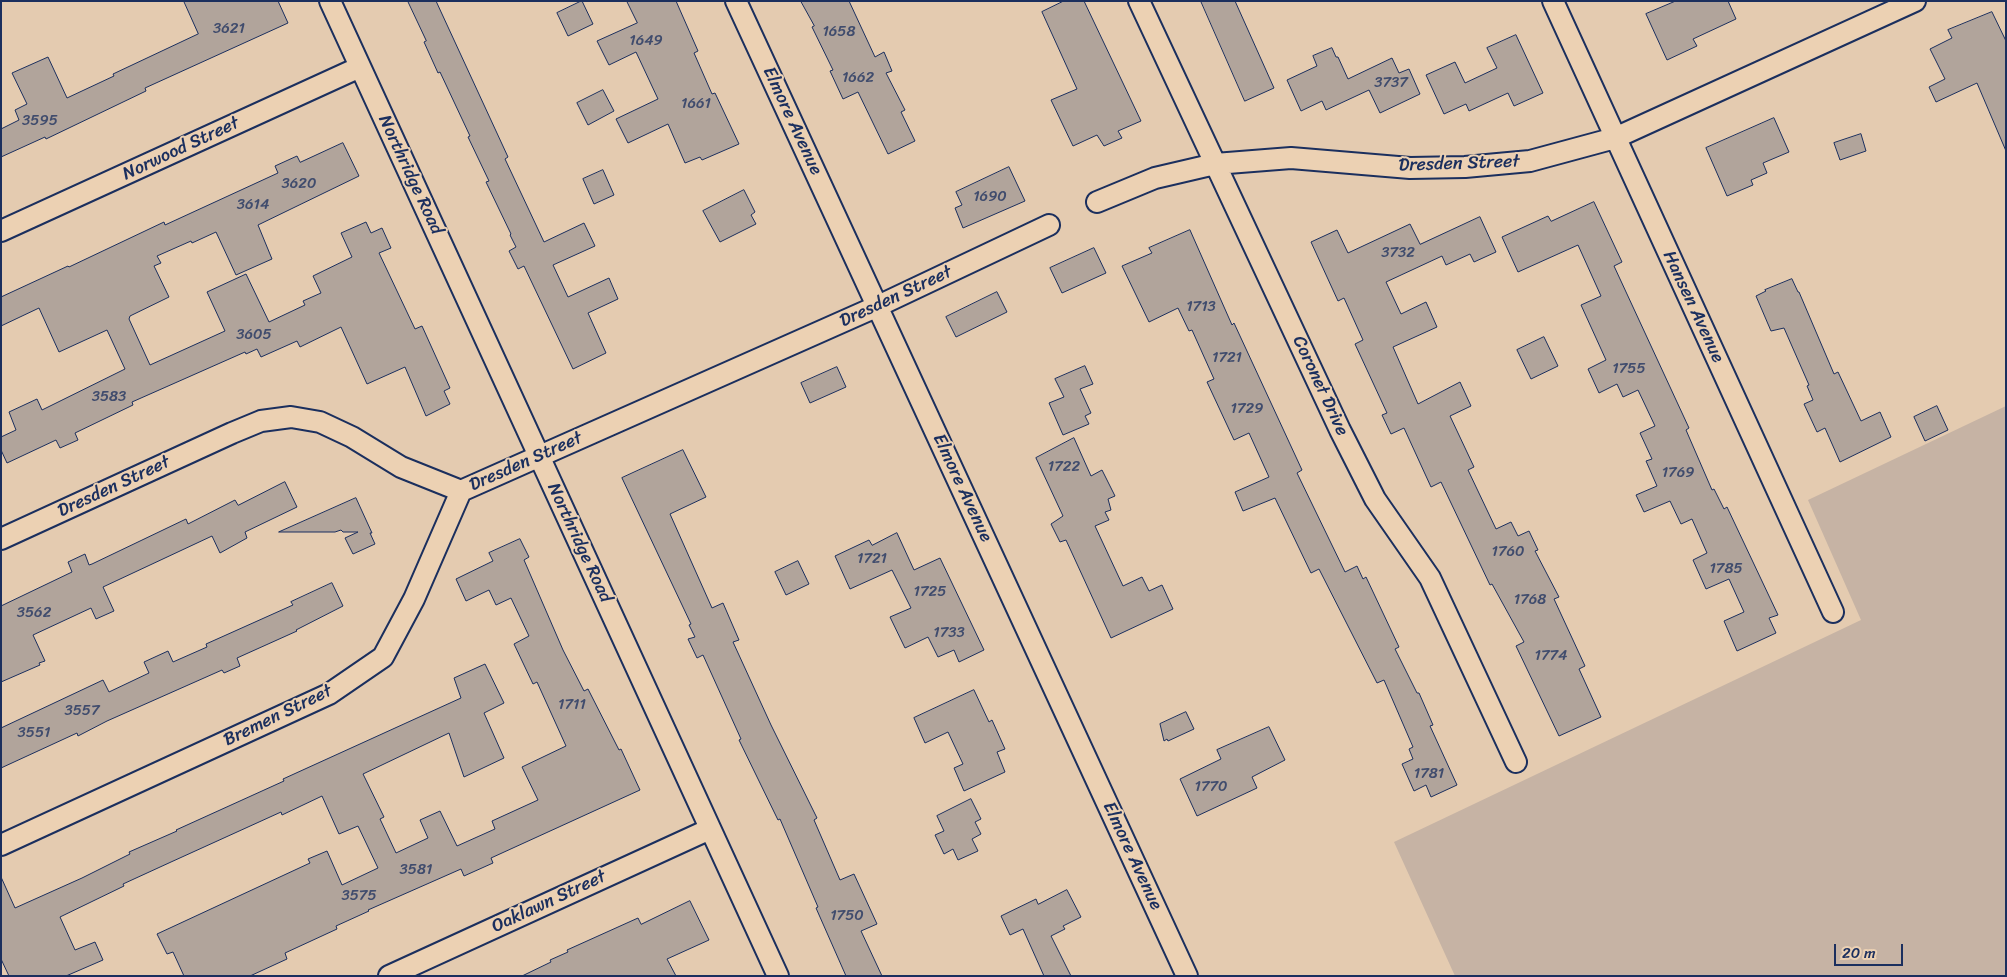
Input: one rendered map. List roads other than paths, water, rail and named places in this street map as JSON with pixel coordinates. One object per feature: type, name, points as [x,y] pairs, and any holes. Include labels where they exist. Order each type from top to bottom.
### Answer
[{"type":"street","name":"Northridge Road","points":[[330,1],[778,976]]},
{"type":"street","name":"Elmore Avenue","points":[[736,1],[1187,976]]},
{"type":"street","name":"Coronet Drive","points":[[1139,1],[1375,499],[1430,578],[1516,762]]},
{"type":"street","name":"Hansen Avenue","points":[[1553,1],[1833,612]]},
{"type":"street","name":"Dresden Street","points":[[1097,202],[1155,178],[1215,164],[1291,158],[1410,168],[1464,167],[1530,161],[1615,138],[1915,1]]},
{"type":"street","name":"Norwood Street","points":[[1,231],[360,67]]},
{"type":"street","name":"Dresden Street","points":[[1,539],[261,421],[291,418],[320,422],[352,437],[401,467],[461,491],[878,306],[1049,225]]},
{"type":"street","name":"Bremen Street","points":[[1,845],[329,694],[383,657],[414,599],[461,491]]},
{"type":"street","name":"Oaklawn Street","points":[[389,976],[710,829]]}]
